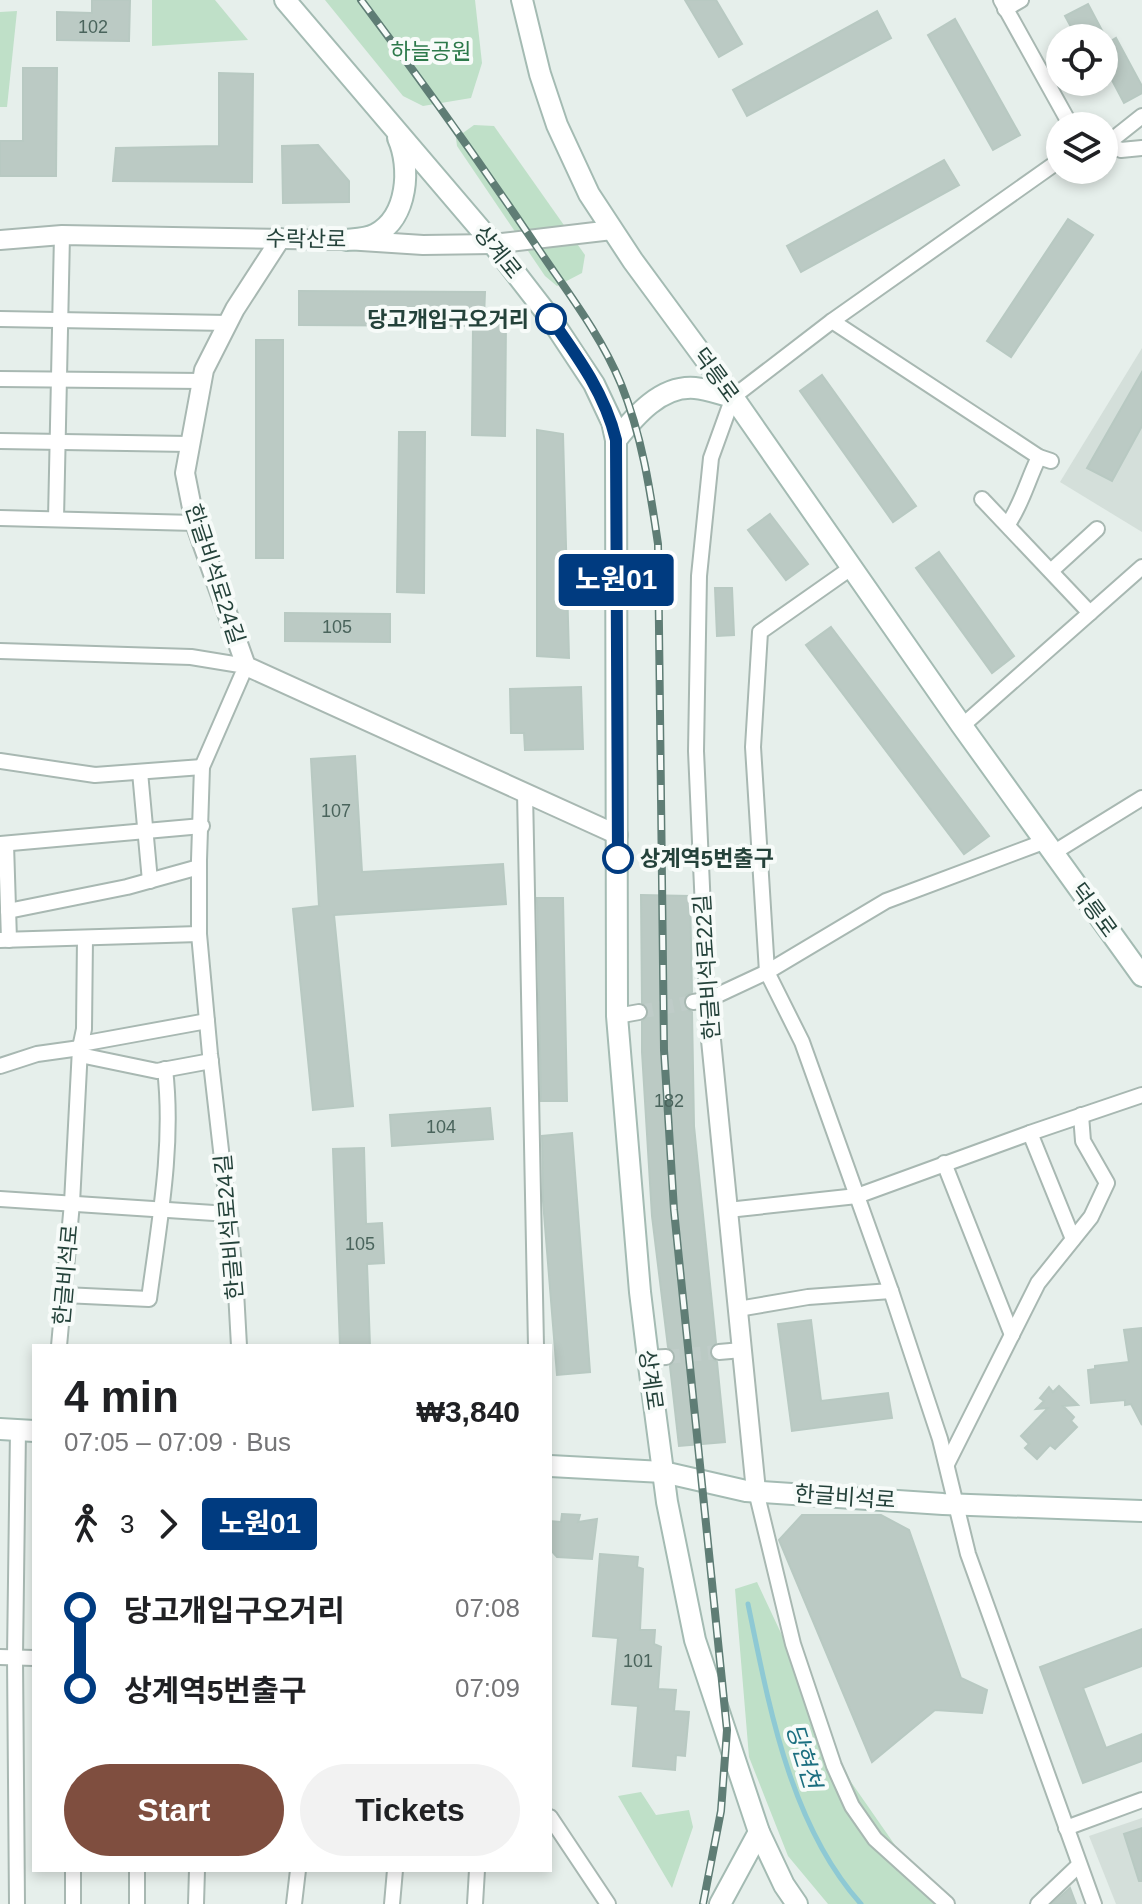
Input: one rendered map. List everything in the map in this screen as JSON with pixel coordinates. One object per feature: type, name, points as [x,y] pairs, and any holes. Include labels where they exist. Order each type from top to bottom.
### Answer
[{"type":"main road","name":"상계로","points":[[285,0],[493,244],[582,364],[604,403],[616,440],[617,1016],[657,1358],[663,1472],[695,1640],[759,1832],[784,1885],[797,1904]]},
{"type":"main road","name":"덕릉로","points":[[522,0],[540,74],[557,125],[589,194],[962,726],[1142,976]]},
{"type":"main road","points":[[346,240],[376,235],[398,211],[406,172],[403,147],[397,134]]},
{"type":"main road","points":[[616,440],[649,403],[681,389],[697,388],[733,397]]},
{"type":"main road","name":"한글비석로","points":[[552,1466],[663,1472],[756,1491],[957,1505],[1142,1511]]},
{"type":"main road","points":[[720,1904],[759,1832]]},
{"type":"street","points":[[1021,0],[1003,4],[1063,112]]},
{"type":"street","points":[[1118,134],[1142,116]]},
{"type":"street","points":[[1118,149],[1142,148]]},
{"type":"street","points":[[733,397],[832,321],[1046,170]]},
{"type":"street","name":"수락산로","points":[[0,240],[62,235],[281,238],[423,245],[493,244],[612,230]]},
{"type":"street","points":[[56,519],[62,235]]},
{"type":"street","name":"한글비석로24길","points":[[239,1344],[229,1214],[199,934],[199,867],[202,767],[246,666],[195,523],[185,473],[204,370],[228,323],[281,238]]},
{"type":"street","points":[[0,319],[228,323]]},
{"type":"street","points":[[832,321],[1045,459],[1025,485],[1017,510],[1008,524]]},
{"type":"street","points":[[0,379],[202,381]]},
{"type":"street","name":"한글비석로22길","points":[[733,397],[711,458],[699,576],[696,751],[700,1001],[728,1210],[756,1491]]},
{"type":"street","points":[[0,441],[189,444]]},
{"type":"street","points":[[982,499],[1090,613]]},
{"type":"street","points":[[0,518],[195,523]]},
{"type":"street","points":[[1051,571],[1097,529]]},
{"type":"street","points":[[962,726],[1142,567]]},
{"type":"street","points":[[851,568],[760,632],[753,747],[767,972],[802,1042],[891,1291],[947,1464],[968,1554],[1094,1904]]},
{"type":"street","points":[[0,651],[191,657],[246,666],[618,835]]},
{"type":"street","points":[[0,761],[95,775],[202,767]]},
{"type":"street","points":[[140,772],[150,881]]},
{"type":"street","points":[[525,792],[536,1344]]},
{"type":"street","points":[[700,1001],[767,972],[886,901],[1049,847],[1142,798]]},
{"type":"street","points":[[199,934],[5,940],[8,911],[3,844],[202,826]]},
{"type":"street","points":[[8,911],[150,881],[199,867]]},
{"type":"street","name":"한글비석로","points":[[59,1344],[72,1203],[80,1049],[84,1029],[85,938]]},
{"type":"street","points":[[617,1016],[639,1012]]},
{"type":"street","points":[[0,1066],[37,1054],[80,1049],[207,1021]]},
{"type":"street","points":[[80,1049],[157,1071],[211,1061]]},
{"type":"street","points":[[64,1295],[149,1299],[161,1210],[167,1125],[165,1069]]},
{"type":"street","points":[[728,1210],[857,1196],[1142,1095]]},
{"type":"street","points":[[947,1464],[1038,1283],[1091,1217],[1107,1183],[1083,1141],[1081,1115]]},
{"type":"street","points":[[1030,1133],[1073,1239]]},
{"type":"street","points":[[944,1163],[1012,1335]]},
{"type":"street","points":[[0,1199],[229,1214]]},
{"type":"street","points":[[738,1309],[808,1297],[891,1291]]},
{"type":"street","points":[[719,1352],[742,1350]]},
{"type":"street","points":[[17,1430],[8,1657],[17,1904]]},
{"type":"street","points":[[756,1491],[793,1644],[834,1766],[852,1806],[875,1839],[947,1904]]},
{"type":"street","points":[[8,1657],[32,1658]]},
{"type":"street","points":[[1066,1828],[1142,1800]]},
{"type":"street","points":[[552,1820],[608,1904]]},
{"type":"street","points":[[0,1864],[17,1865]]},
{"type":"street","points":[[1038,1904],[1079,1865]]},
{"type":"street","points":[[73,1872],[73,1904]]},
{"type":"street","points":[[137,1872],[137,1904]]},
{"type":"street","points":[[196,1904],[197,1872]]},
{"type":"street","points":[[294,1904],[298,1872]]},
{"type":"street","points":[[392,1904],[395,1872]]},
{"type":"street","points":[[475,1904],[477,1872]]},
{"type":"shaded area","points":[[1142,348],[1142,532],[1060,482]]},
{"type":"shaded area","points":[[1142,1818],[1142,1904],[1116,1904],[1089,1836]]},
{"type":"green space","points":[[152,0],[215,0],[248,40],[152,46]]},
{"type":"green space","name":"하늘공원","points":[[325,0],[475,0],[482,63],[471,98],[423,106],[403,96]]},
{"type":"green space","points":[[17,11],[7,107],[0,107],[0,12]]},
{"type":"green space","points":[[474,125],[494,126],[585,255],[582,273],[557,286],[545,276],[457,146],[456,138]]},
{"type":"green space","points":[[757,1582],[851,1782],[936,1904],[828,1904],[788,1856],[749,1757],[735,1589]]},
{"type":"green space","points":[[641,1792],[656,1815],[689,1810],[693,1827],[672,1888],[618,1796]]},
{"type":"building","points":[[92,0],[130,0],[129,41],[57,40],[57,12],[92,13]]},
{"type":"building","points":[[685,0],[716,0],[742,44],[719,57]]},
{"type":"building","points":[[1088,4],[1099,24],[1069,24],[1065,16]]},
{"type":"building","points":[[877,11],[891,38],[747,116],[733,90]]},
{"type":"building","points":[[955,19],[1020,135],[993,150],[928,35]]},
{"type":"building","points":[[1118,42],[1142,86],[1142,93],[1124,103],[1118,92]]},
{"type":"building","points":[[23,68],[57,68],[56,176],[0,176],[0,141],[23,141]]},
{"type":"building","points":[[219,73],[253,74],[252,182],[113,181],[116,148],[219,146]]},
{"type":"building","points":[[318,145],[349,181],[349,202],[283,203],[282,146]]},
{"type":"building","points":[[944,160],[959,185],[801,272],[787,246]]},
{"type":"building","points":[[1068,219],[1093,235],[1011,357],[987,341]]},
{"type":"building","points":[[299,291],[485,292],[484,318],[506,319],[505,436],[472,435],[473,326],[299,325]]},
{"type":"building","points":[[256,340],[283,340],[283,558],[256,558]]},
{"type":"building","points":[[1142,372],[1142,426],[1112,481],[1087,468]]},
{"type":"building","points":[[822,375],[916,506],[893,522],[800,391]]},
{"type":"building","points":[[537,430],[563,434],[569,658],[537,656]]},
{"type":"building","points":[[399,432],[425,432],[424,593],[397,592]]},
{"type":"building","points":[[770,514],[808,564],[786,580],[748,530]]},
{"type":"building","points":[[939,552],[1014,656],[992,673],[916,568]]},
{"type":"building","points":[[715,588],[732,588],[734,635],[717,636]]},
{"type":"building","points":[[285,613],[390,614],[390,642],[285,641]]},
{"type":"building","points":[[831,627],[989,836],[964,854],[806,645]]},
{"type":"building","points":[[581,687],[583,749],[525,750],[524,733],[511,733],[510,689]]},
{"type":"building","points":[[355,756],[362,872],[503,864],[506,904],[334,915],[353,1106],[313,1110],[293,909],[319,906],[311,759]]},
{"type":"building","points":[[641,895],[690,896],[692,992],[686,995],[683,1003],[692,1012],[694,1126],[716,1343],[709,1352],[717,1362],[725,1442],[679,1446],[670,1366],[676,1356],[668,1347],[652,1216],[642,1052],[642,1021],[649,1011],[642,1003]]},
{"type":"building","points":[[537,898],[563,898],[567,1101],[541,1101]]},
{"type":"building","points":[[490,1108],[493,1139],[392,1146],[390,1115]]},
{"type":"building","points":[[572,1133],[590,1372],[557,1375],[543,1201],[542,1136]]},
{"type":"building","points":[[364,1148],[366,1224],[382,1223],[384,1263],[367,1264],[370,1344],[340,1344],[333,1149]]},
{"type":"building","points":[[811,1320],[821,1401],[888,1393],[892,1418],[792,1431],[778,1324]]},
{"type":"building","points":[[1142,1328],[1142,1425],[1131,1404],[1125,1405],[1125,1400],[1091,1403],[1088,1370],[1095,1369],[1095,1366],[1129,1362],[1124,1330]]},
{"type":"building","points":[[1059,1386],[1078,1405],[1063,1406],[1074,1417],[1071,1421],[1077,1427],[1055,1449],[1050,1445],[1037,1459],[1025,1448],[1029,1444],[1021,1436],[1048,1408],[1036,1409],[1044,1401],[1040,1398],[1049,1387],[1053,1392]]},
{"type":"building","points":[[562,1514],[580,1515],[578,1522],[597,1519],[592,1559],[557,1557],[552,1551],[552,1521],[561,1522]]},
{"type":"building","points":[[802,1515],[881,1515],[909,1530],[961,1678],[987,1690],[982,1713],[935,1710],[872,1762],[779,1540]]},
{"type":"building","points":[[600,1554],[638,1557],[637,1567],[643,1569],[640,1630],[655,1630],[654,1644],[661,1647],[658,1689],[676,1690],[674,1711],[689,1712],[685,1756],[676,1755],[675,1770],[633,1766],[638,1706],[612,1704],[618,1638],[593,1636]]},
{"type":"building","points":[[1142,1629],[1142,1666],[1083,1688],[1106,1748],[1142,1734],[1142,1761],[1083,1783],[1040,1667]]},
{"type":"building","points":[[1142,1828],[1142,1881],[1139,1881],[1124,1834]]},
{"type":"building","points":[[1070,1888],[1076,1904],[1052,1904]]},
{"type":"waterway","name":"당현천","points":[[748,1604],[774,1723],[800,1801],[816,1838],[861,1904]]},
{"type":"tunnel","points":[[639,1012],[693,1002]]},
{"type":"tunnel","points":[[666,1357],[719,1352]]},
{"type":"railway","points":[[361,0],[471,151],[592,329],[621,384],[640,443],[648,483],[658,544],[664,1050],[674,1210],[727,1730],[721,1811],[703,1904]]},
{"type":"bus line","name":"노원01","points":[[551,319],[594,384],[612,422],[616,440],[618,858]]},
{"type":"place","name":"당고개입구오거리","points":[[551,319]]},
{"type":"place","name":"상계역5번출구","points":[[618,858]]}]
